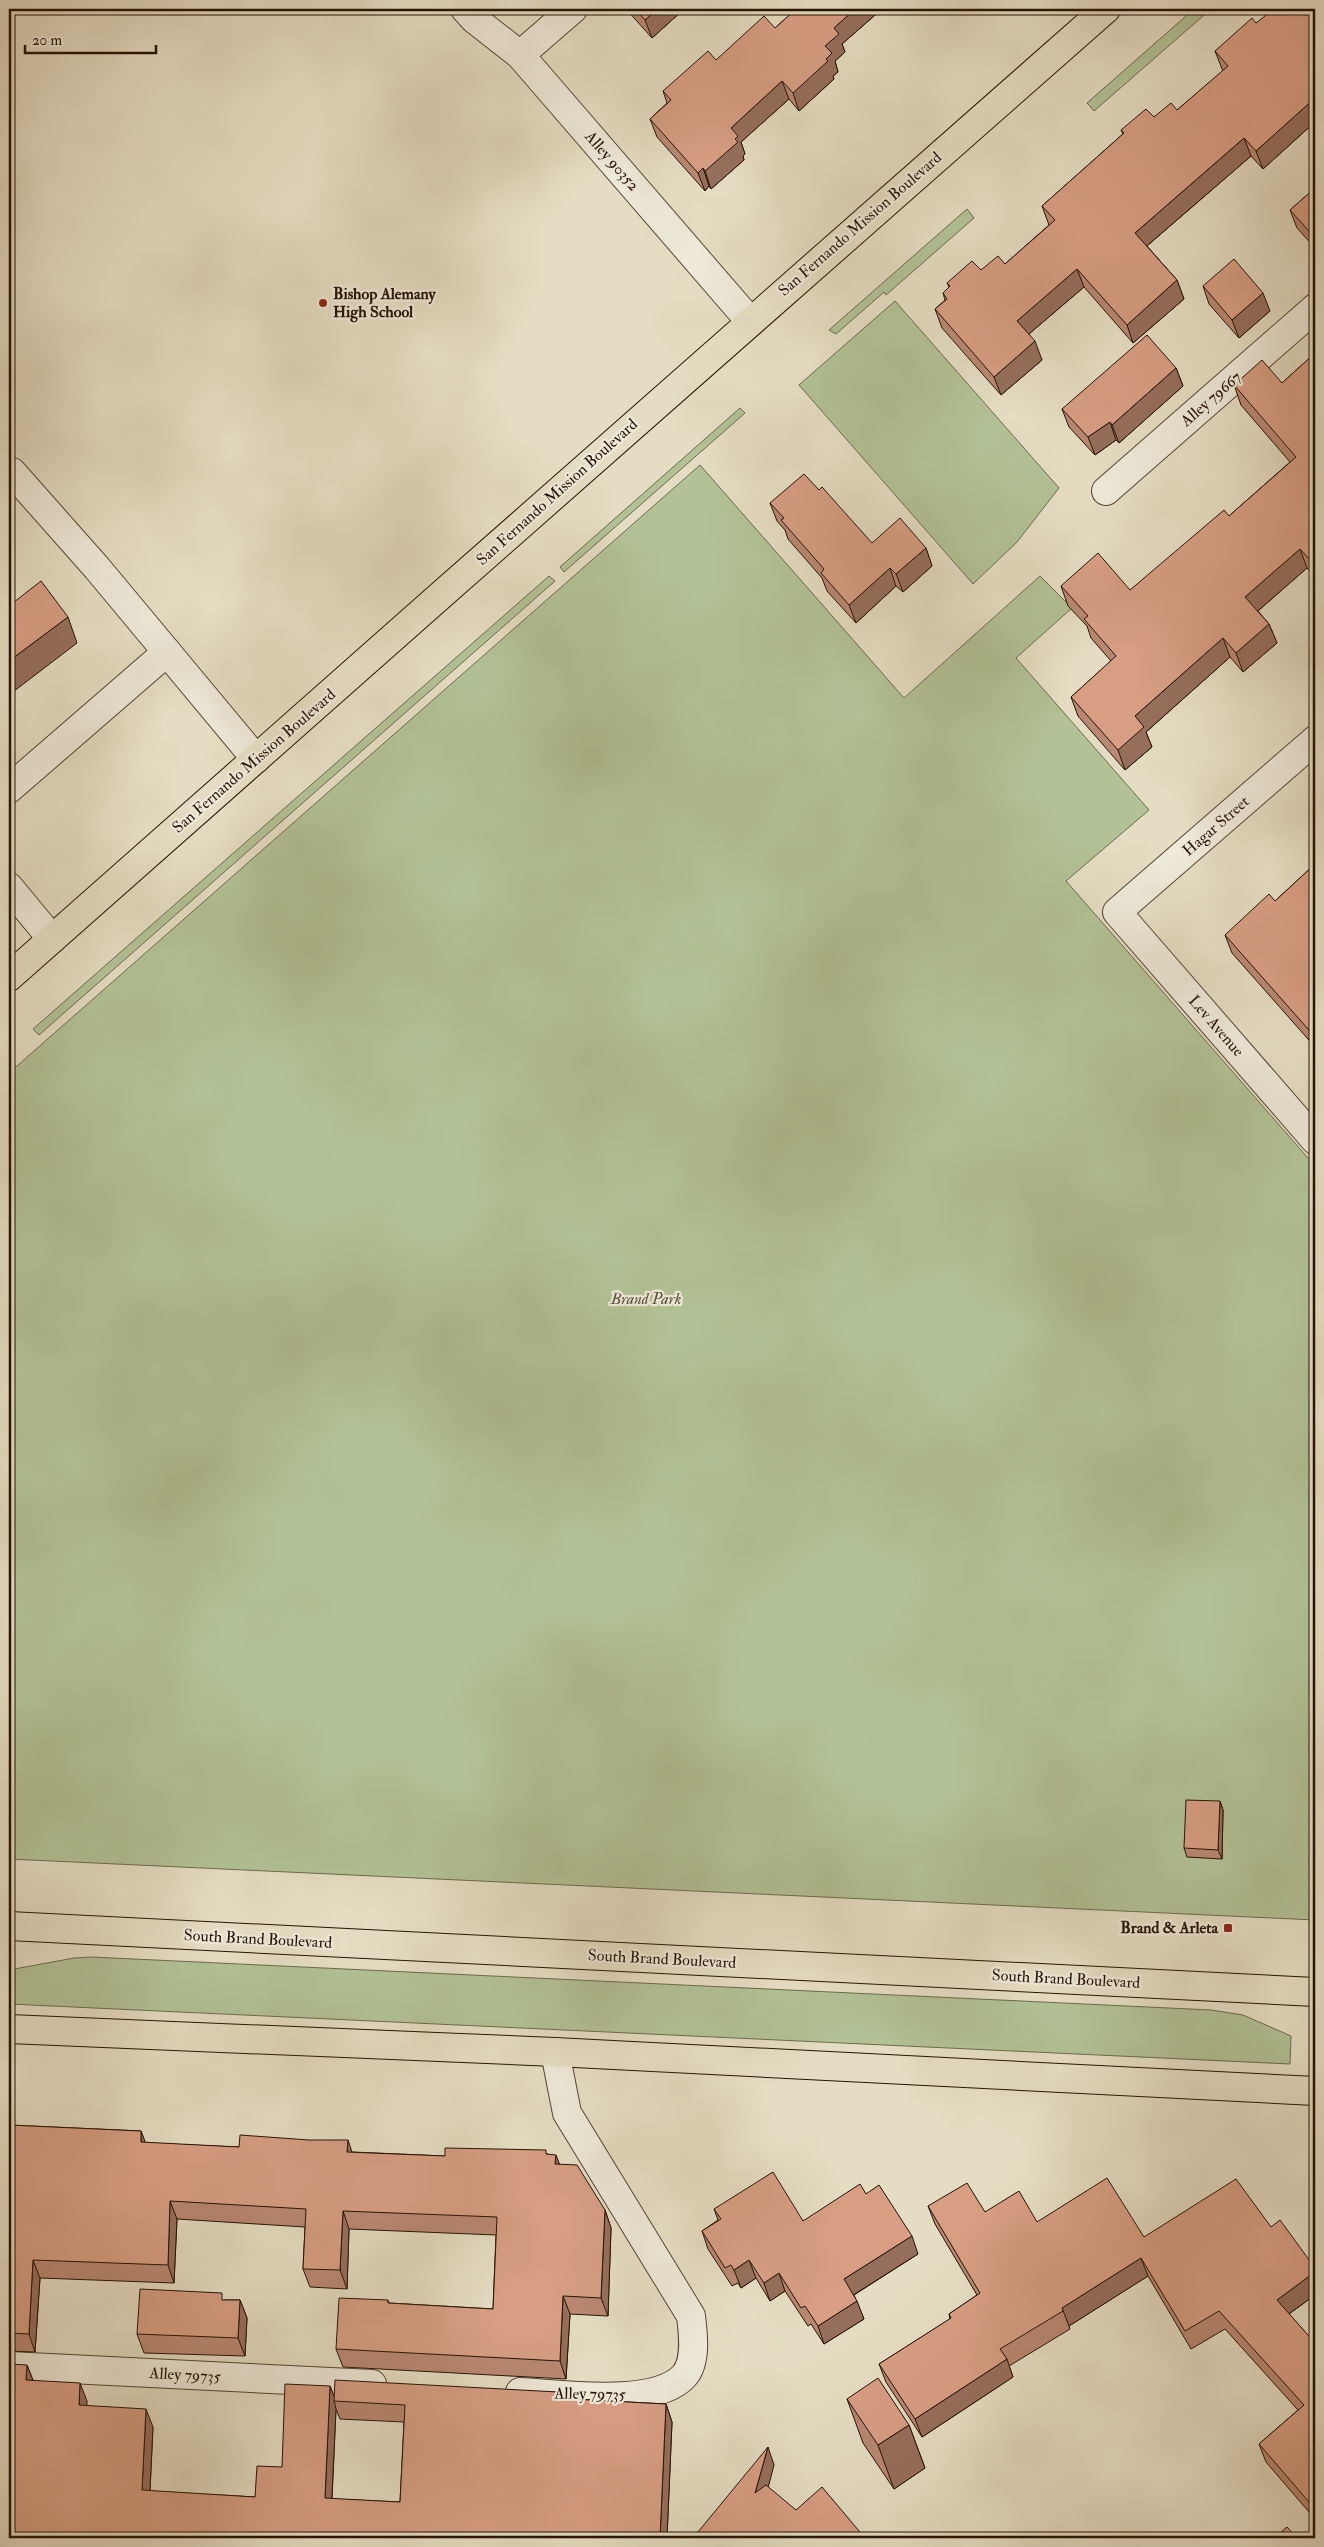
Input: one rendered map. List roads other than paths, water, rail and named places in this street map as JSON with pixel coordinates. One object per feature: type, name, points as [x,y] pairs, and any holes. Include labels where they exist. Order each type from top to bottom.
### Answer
[{"type":"main road","name":"San Fernando Mission Boulevard","points":[[9,977],[749,320],[1106,9]]},
{"type":"main road","name":"South Brand Boulevard","points":[[9,1926],[1315,1992]]},
{"type":"main road","points":[[9,2029],[555,2052],[1315,2091]]},
{"type":"street","name":"Alley 90352","points":[[465,9],[474,19],[520,55],[749,320]]},
{"type":"street","points":[[520,55],[573,9]]},
{"type":"street","name":"Alley 79667","points":[[1106,491],[1315,308]]},
{"type":"street","points":[[12,472],[256,759]]},
{"type":"street","points":[[9,789],[167,652]]},
{"type":"street","name":"Hagar Street","points":[[1117,912],[1315,740]]},
{"type":"street","points":[[9,887],[52,939]]},
{"type":"street","name":"Lev Avenue","points":[[1117,912],[1315,1140]]},
{"type":"street","name":"Alley 79735","points":[[492,2390],[620,2397],[660,2391],[685,2375],[695,2347],[691,2316],[567,2113],[555,2052]]},
{"type":"street","name":"Alley 79735","points":[[9,2366],[393,2386]]},
{"type":"place","name":"Bishop Alemany High School","points":[[323,303]]},
{"type":"place","name":"Brand & Arleta","points":[[1228,1928]]},
{"type":"park label","name":"Brand Park","points":[[646,1299]]}]
